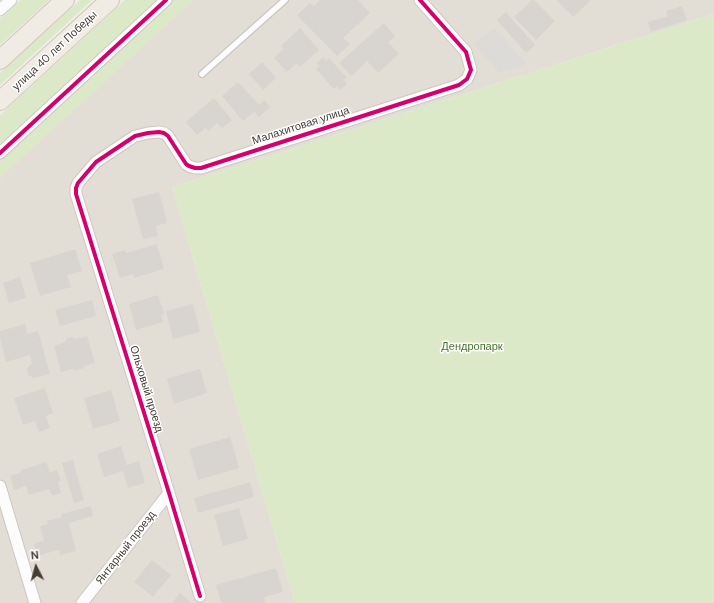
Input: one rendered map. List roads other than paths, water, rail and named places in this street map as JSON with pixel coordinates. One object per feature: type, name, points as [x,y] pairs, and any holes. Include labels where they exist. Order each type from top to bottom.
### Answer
[{"type":"main road","points":[[0,60],[65,0]]},
{"type":"main road","name":"улица 40 лет Победы","points":[[0,101],[110,0]]},
{"type":"street","points":[[0,10],[11,0]]},
{"type":"street","points":[[0,153],[166,0]]},
{"type":"street","name":"Малахитовая улица","points":[[76,188],[78,183],[96,162],[135,136],[148,133],[164,133],[168,136],[186,164],[195,168],[201,168],[459,85],[467,79],[471,70],[466,52],[420,0]]},
{"type":"street","name":"Ольховый проезд","points":[[76,188],[76,194],[200,596]]},
{"type":"street","points":[[0,486],[35,603]]},
{"type":"street","name":"Янтарный проезд","points":[[82,603],[169,492]]},
{"type":"lane","points":[[202,74],[285,0]]},
{"type":"park label","name":"Дендропарк","points":[[472,347]]}]
